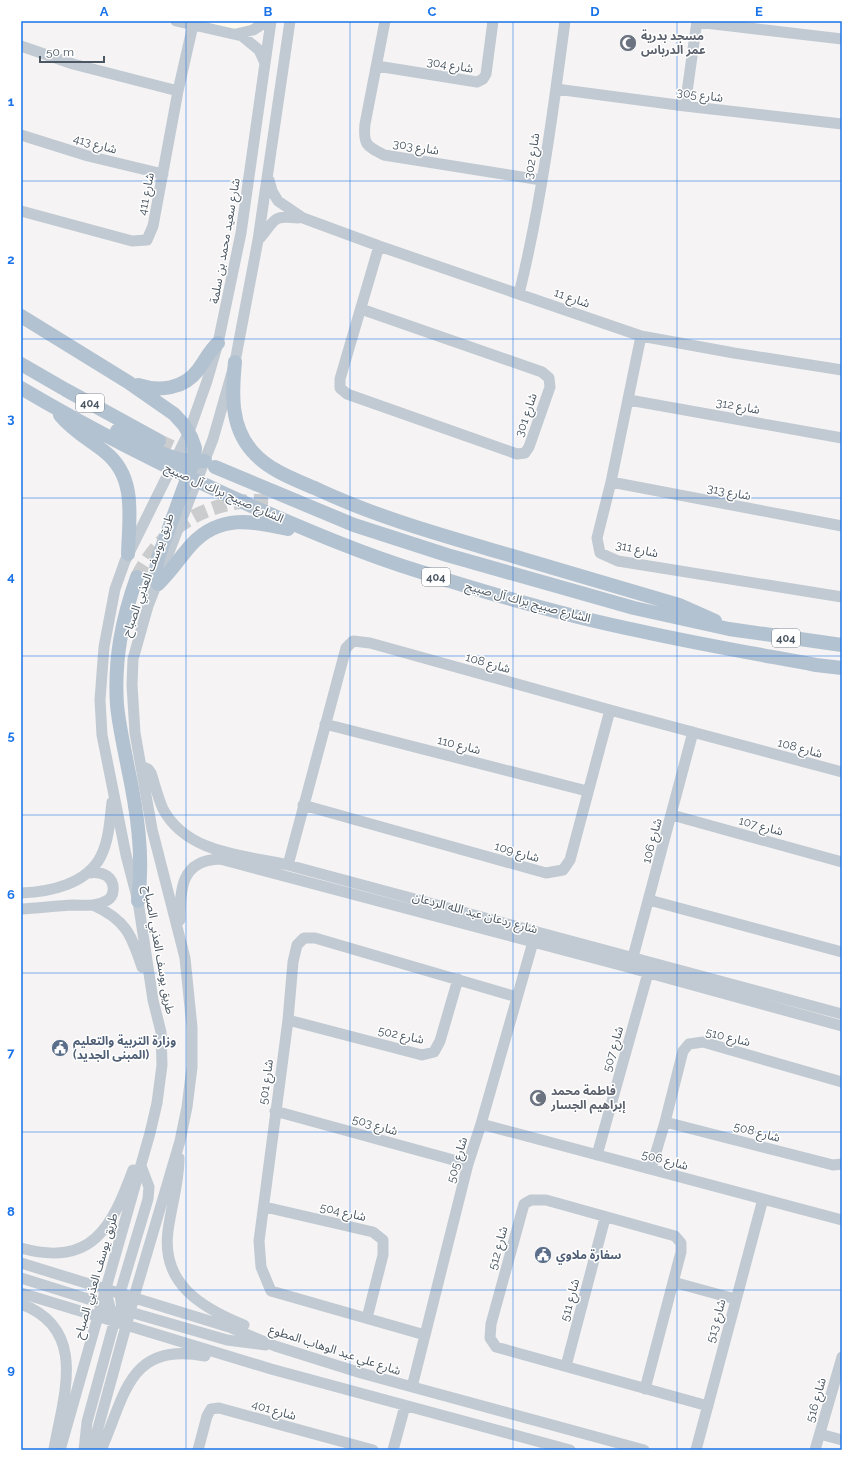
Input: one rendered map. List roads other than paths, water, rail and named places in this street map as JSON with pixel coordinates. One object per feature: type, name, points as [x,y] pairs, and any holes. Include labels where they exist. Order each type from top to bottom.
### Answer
[{"type":"main road","points":[[21,316],[128,382],[174,414],[189,432],[195,448],[205,463],[192,480],[158,558],[156,569],[158,584]]},
{"type":"main road","points":[[128,382],[152,388],[168,388],[180,384],[195,374],[208,353],[218,343]]},
{"type":"main road","points":[[235,362],[233,395],[238,428],[246,443],[256,456],[278,471],[342,501],[400,523],[679,605],[709,617],[729,629]]},
{"type":"main road","name":"404","points":[[21,364],[160,441]]},
{"type":"main road","name":"404","points":[[21,388],[56,408]]},
{"type":"main road","points":[[56,408],[69,426],[111,457],[122,473],[128,488],[131,506],[128,554]]},
{"type":"main road","name":"الشارع صبيح براك آل صبيح","points":[[56,408],[174,464],[192,480],[317,535],[419,572],[577,616],[639,631],[816,665],[842,668]]},
{"type":"main road","name":"الشارع صبيح براك آل صبيح","points":[[174,464],[205,463],[385,536],[634,608],[729,629],[842,646]]},
{"type":"main road","points":[[271,502],[298,509],[349,530],[415,553],[513,582],[551,593],[583,593]]},
{"type":"main road","points":[[158,584],[197,539],[213,529],[227,524],[254,522],[317,535]]},
{"type":"main road","points":[[137,577],[121,627],[116,677],[119,721],[139,841],[141,871],[138,900]]},
{"type":"street","points":[[176,21],[235,34],[249,40],[259,50],[265,63]]},
{"type":"street","points":[[235,34],[253,30],[267,21]]},
{"type":"street","name":"شارع سعيد محمد بن سلمة","points":[[174,464],[189,432],[207,381],[218,343],[242,225],[271,21]]},
{"type":"street","points":[[205,463],[235,362],[258,240],[290,21]]},
{"type":"street","name":"شارع 303","points":[[385,21],[365,124],[364,137],[368,146],[384,154],[541,180]]},
{"type":"street","name":"شارع 304","points":[[377,66],[477,82],[483,80],[486,74],[493,21]]},
{"type":"street","name":"شارع 302","points":[[519,294],[529,253],[556,89],[565,21]]},
{"type":"street","points":[[684,106],[697,22],[842,39]]},
{"type":"street","name":"شارع 411","points":[[21,211],[132,241],[147,240],[153,226],[178,91],[193,25]]},
{"type":"street","points":[[21,46],[73,64],[178,91]]},
{"type":"street","name":"شارع 305","points":[[556,89],[684,106],[842,124]]},
{"type":"street","name":"شارع 413","points":[[21,135],[88,156],[163,174]]},
{"type":"street","name":"شارع 11","points":[[268,176],[272,191],[278,202],[303,218],[379,246],[642,336],[734,353],[842,370]]},
{"type":"street","name":"شارع 11","points":[[258,240],[276,218],[285,216],[303,218]]},
{"type":"street","name":"شارع 301","points":[[361,309],[542,372],[549,378],[550,388],[529,448],[525,453],[517,454],[343,392],[340,388],[340,379],[379,246]]},
{"type":"street","name":"شارع 311","points":[[642,336],[611,482],[597,538],[600,553],[618,561],[842,597]]},
{"type":"street","name":"شارع 312","points":[[629,400],[842,438]]},
{"type":"street","name":"طريق يوسف العذبي الصباح","points":[[116,1307],[105,1288],[150,1133],[157,1103],[162,1066],[161,1032],[153,1000],[138,900],[102,735],[100,700],[102,672],[115,589],[128,554],[174,464]]},
{"type":"street","name":"شارع 313","points":[[611,482],[842,526]]},
{"type":"street","name":"طريق يوسف العذبي الصباح","points":[[60,1450],[97,1317],[134,1297],[180,1141],[187,1107],[192,1067],[192,1027],[185,958],[152,829],[133,709],[133,660],[140,631],[158,584]]},
{"type":"street","name":"شارع 108","points":[[288,865],[324,724],[346,648],[353,641],[370,643],[610,710],[842,772]]},
{"type":"street","name":"شارع 109","points":[[303,805],[546,873],[563,870],[570,860],[587,791],[610,710]]},
{"type":"street","name":"شارع 110","points":[[324,724],[587,791]]},
{"type":"street","name":"شارع 106","points":[[633,957],[694,732]]},
{"type":"street","name":"شارع ردعان عبد الله الردعان","points":[[141,766],[148,769],[151,774],[163,808],[174,824],[189,838],[207,847],[288,865],[533,942],[842,1026]]},
{"type":"street","points":[[89,873],[101,856],[110,818],[113,789]]},
{"type":"street","name":"شارع 107","points":[[672,815],[842,862]]},
{"type":"street","points":[[185,958],[180,920],[180,892],[183,880],[190,870],[204,861],[199,855],[201,849],[207,847]]},
{"type":"street","name":"شارع ردعان عبد الله الردعان","points":[[204,861],[220,859],[633,957],[842,1014]]},
{"type":"street","points":[[21,893],[56,889],[89,873],[99,872],[107,876],[113,883],[114,890],[112,897],[106,902],[93,905],[21,909]]},
{"type":"street","points":[[649,900],[842,952]]},
{"type":"street","points":[[93,905],[112,914],[127,929],[137,951],[153,1000]]},
{"type":"street","name":"شارع 501","points":[[425,1336],[271,1291],[261,1267],[259,1241],[288,1020],[292,962],[297,945],[304,938],[315,938],[517,997]]},
{"type":"street","name":"شارع 505","points":[[412,1387],[468,1164],[481,1124],[533,942]]},
{"type":"street","name":"شارع 507","points":[[597,1155],[648,973]]},
{"type":"street","name":"شارع 502","points":[[288,1020],[422,1055],[434,1052],[440,1041],[458,979]]},
{"type":"street","points":[[743,999],[746,987]]},
{"type":"street","points":[[811,1018],[814,1007]]},
{"type":"street","name":"شارع 510","points":[[651,1169],[665,1122],[683,1051],[689,1044],[703,1042],[842,1082]]},
{"type":"street","name":"شارع 503","points":[[275,1111],[468,1164]]},
{"type":"street","name":"شارع 508","points":[[665,1122],[833,1165],[842,1164]]},
{"type":"street","name":"شارع 506","points":[[481,1124],[842,1220]]},
{"type":"street","points":[[21,1248],[59,1253],[86,1245],[98,1237],[108,1226],[116,1212],[136,1161],[150,1133]]},
{"type":"street","points":[[180,1141],[178,1174],[168,1232],[167,1248],[176,1278],[187,1292],[202,1304],[219,1314],[274,1338],[309,1357]]},
{"type":"street","points":[[84,1450],[87,1422],[116,1307],[148,1198],[149,1188],[141,1166]]},
{"type":"street","name":"شارع 513","points":[[696,1450],[735,1299],[763,1199]]},
{"type":"street","name":"شارع 512","points":[[645,1389],[681,1252],[681,1243],[675,1236],[605,1218],[546,1200],[531,1200],[524,1204],[491,1324],[490,1338],[496,1347],[645,1389],[708,1406]]},
{"type":"street","name":"شارع 504","points":[[264,1207],[373,1232],[383,1240],[383,1255],[367,1318]]},
{"type":"street","name":"شارع 511","points":[[566,1366],[605,1218]]},
{"type":"street","name":"شارع علي عبد الوهاب المطوع","points":[[21,1263],[105,1288],[126,1326],[271,1369],[570,1450]]},
{"type":"street","points":[[21,1278],[227,1340],[275,1346]]},
{"type":"street","points":[[673,1282],[735,1299]]},
{"type":"street","name":"شارع علي عبد الوهاب المطوع","points":[[21,1293],[97,1317],[134,1297],[229,1327],[275,1346],[309,1357],[412,1387],[644,1450]]},
{"type":"street","points":[[21,1304],[31,1307],[50,1323],[64,1345],[68,1372],[54,1450]]},
{"type":"street","points":[[92,1450],[126,1326]]},
{"type":"street","points":[[101,1450],[128,1383],[137,1372],[148,1363],[161,1357],[189,1353],[271,1369]]},
{"type":"street","name":"شارع 516","points":[[815,1450],[842,1357]]},
{"type":"street","points":[[393,1450],[406,1406]]},
{"type":"street","name":"شارع 401","points":[[198,1450],[207,1416],[211,1409],[219,1408],[331,1445],[373,1450]]},
{"type":"street","points":[[820,1434],[842,1440]]},
{"type":"tunnel","points":[[159,441],[191,456]]},
{"type":"tunnel","points":[[137,577],[148,558],[161,542],[176,528],[192,518],[210,509],[229,504],[249,501],[271,501]]},
{"type":"place","name":"مسجد بدرية عمر الدرباس","points":[[628,43]]},
{"type":"place","name":"وزارة التربية والتعليم (المبنى الجديد)","points":[[60,1048]]},
{"type":"place","name":"فاطمة محمد إبراهيم الجسار","points":[[538,1098]]},
{"type":"place","name":"سفارة ملاوي","points":[[543,1255]]}]
